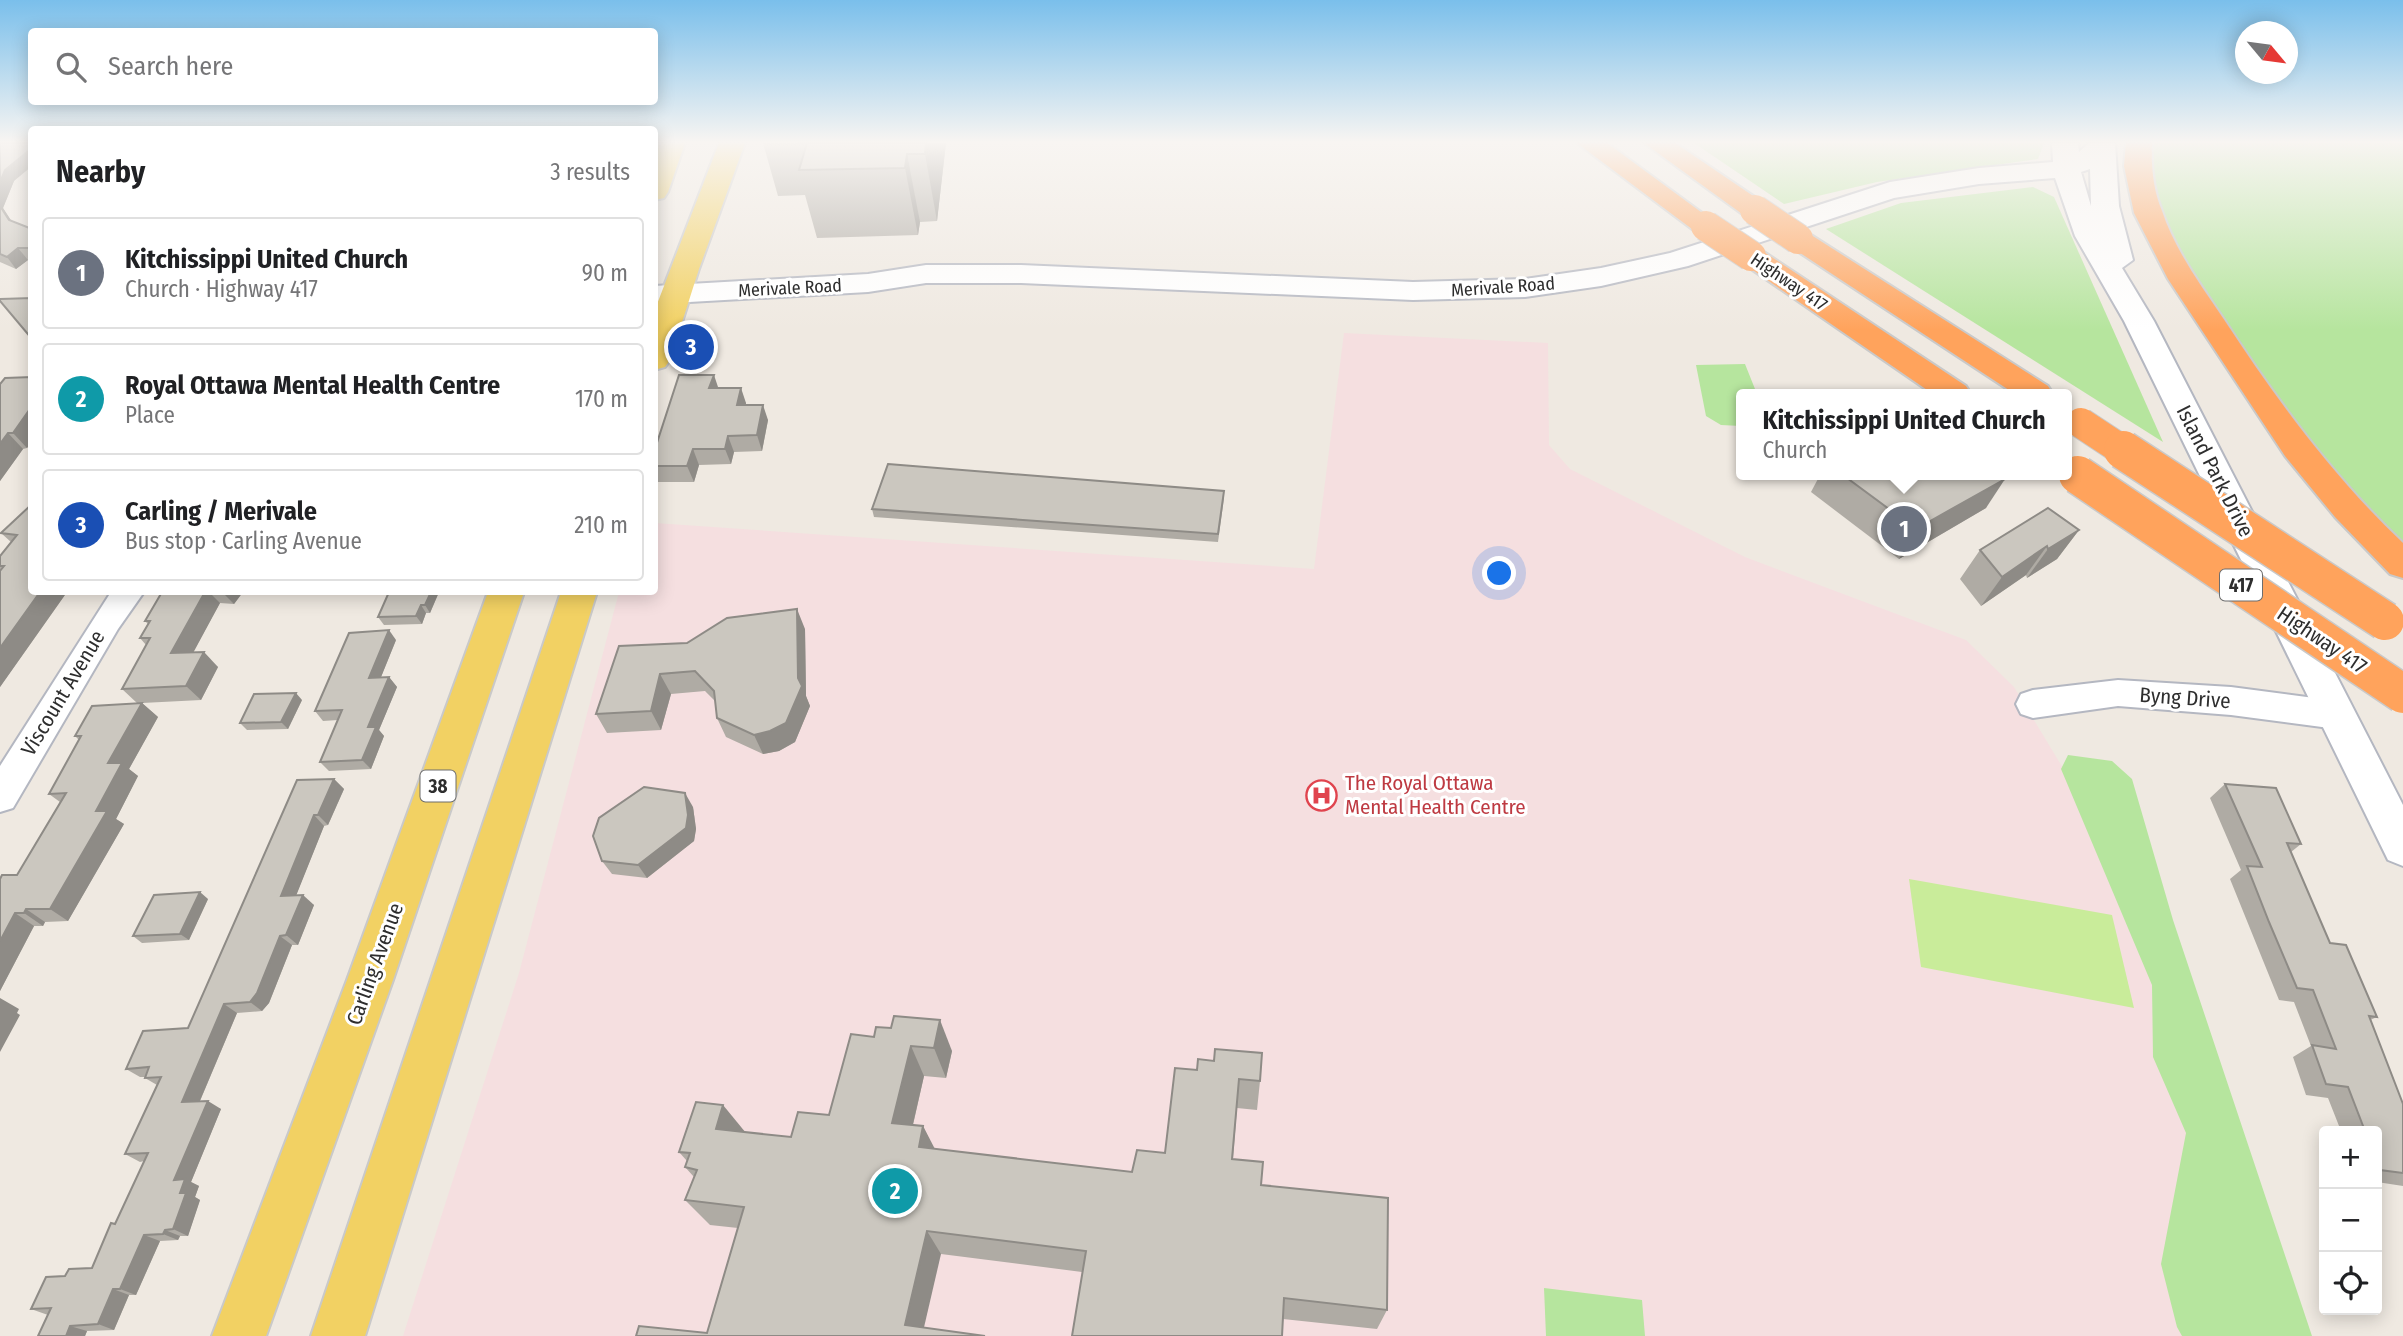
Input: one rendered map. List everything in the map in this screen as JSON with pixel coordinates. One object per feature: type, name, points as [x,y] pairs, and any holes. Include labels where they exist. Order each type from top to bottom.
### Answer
[{"type":"highway","name":"Highway 417","points":[[1677,205],[1948,389]]},
{"type":"highway","points":[[1748,205],[2029,389]]},
{"type":"highway","points":[[2148,205],[2153,221],[2200,306],[2256,396],[2337,499],[2403,565]]},
{"type":"highway","name":"417","points":[[2074,418],[2394,626]]},
{"type":"highway","name":"Highway 417","points":[[2072,471],[2403,694]]},
{"type":"main road","points":[[658,343],[671,286],[705,205]]},
{"type":"main road","name":"Merivale Road","points":[[671,286],[868,284],[926,274],[1021,274],[1413,292],[1525,288],[1601,277],[1678,260],[1836,205]]},
{"type":"main road","name":"Island Park Drive","points":[[2076,205],[2089,236],[2139,321],[2403,847]]},
{"type":"main road","name":"Island Park Drive","points":[[2106,205],[2108,227],[2139,321]]},
{"type":"main road","name":"Carling Avenue","points":[[239,1336],[370,980],[505,595]]},
{"type":"main road","points":[[338,1336],[578,595]]},
{"type":"street","name":"Viscount Avenue","points":[[0,797],[107,620],[126,595]]},
{"type":"street","name":"Byng Drive","points":[[2033,704],[2118,693],[2231,701],[2337,715]]},
{"type":"shaded area","name":"The Royal Ottawa Mental Health Centre","points":[[1344,333],[1548,343],[1549,445],[1570,469],[1745,557],[1966,640],[2014,687],[2113,851],[2281,1336],[403,1336],[519,973],[618,595],[658,595],[658,523],[1314,569]]},
{"type":"green space","points":[[1894,205],[2058,205],[2163,442],[1826,229]]},
{"type":"green space","points":[[2159,205],[2403,205],[2403,548],[2309,450],[2196,288],[2163,225]]},
{"type":"green space","points":[[1745,364],[1755,389],[1736,389],[1736,426],[1721,425],[1706,416],[1696,365]]},
{"type":"green space","points":[[2068,755],[2112,761],[2132,779],[2173,920],[2312,1336],[2182,1336],[2177,1327],[2161,1264],[2186,1133],[2153,1057],[2152,985],[2061,769]]},
{"type":"green space","points":[[1909,879],[2112,915],[2134,1008],[1921,967]]},
{"type":"green space","points":[[1544,1288],[1642,1300],[1645,1336],[1546,1336]]},
{"type":"building","points":[[0,206],[9,220],[28,227],[28,248],[18,248],[7,257],[0,254]]},
{"type":"building","points":[[28,298],[28,334],[0,301]]},
{"type":"building","points":[[679,375],[714,375],[709,388],[741,388],[737,405],[763,405],[757,435],[728,436],[725,449],[693,449],[687,466],[658,466],[658,440]]},
{"type":"building","points":[[28,377],[28,412],[13,433],[8,433],[0,444],[0,384],[5,378]]},
{"type":"building","points":[[888,464],[1224,491],[1218,534],[872,509]]},
{"type":"building","points":[[1850,480],[2003,480],[1916,529]]},
{"type":"building","points":[[28,508],[28,595],[38,595],[0,648],[0,571],[4,566],[0,566],[0,556],[17,535],[1,533]]},
{"type":"building","points":[[2048,508],[2079,530],[2048,549],[2047,546],[2002,577],[1980,550]]},
{"type":"building","points":[[160,595],[203,595],[171,653],[204,652],[186,686],[122,689],[150,638],[140,638],[150,621],[145,621]]},
{"type":"building","points":[[388,595],[430,595],[416,616],[378,617]]},
{"type":"building","points":[[797,609],[798,678],[802,686],[786,723],[754,735],[717,718],[714,691],[695,671],[660,674],[651,711],[596,714],[619,646],[687,643],[727,618]]},
{"type":"building","points":[[389,630],[369,678],[389,677],[368,727],[376,727],[362,760],[320,762],[342,710],[315,711],[349,633]]},
{"type":"building","points":[[296,693],[281,722],[240,723],[254,694]]},
{"type":"building","points":[[142,703],[108,763],[122,763],[96,811],[107,811],[50,909],[26,909],[24,913],[15,913],[0,941],[0,879],[2,875],[17,875],[66,793],[49,794],[81,736],[75,736],[92,706]]},
{"type":"building","points":[[334,779],[318,815],[314,815],[281,896],[303,895],[286,935],[280,936],[257,993],[250,1002],[224,1004],[182,1102],[208,1101],[174,1180],[185,1179],[180,1193],[186,1193],[173,1229],[165,1230],[163,1234],[144,1235],[120,1289],[113,1289],[98,1324],[70,1326],[66,1336],[38,1336],[51,1308],[31,1309],[46,1277],[65,1276],[69,1269],[92,1268],[111,1223],[115,1224],[148,1153],[125,1154],[161,1077],[145,1078],[149,1067],[126,1069],[143,1031],[188,1028],[297,780]]},
{"type":"building","points":[[2225,784],[2276,788],[2301,844],[2287,843],[2330,943],[2346,945],[2377,1017],[2369,1016],[2403,1104],[2403,1173],[2382,1170],[2382,1126],[2363,1126],[2348,1087],[2326,1084],[2312,1045],[2336,1049],[2313,990],[2297,988],[2247,866],[2262,867]]},
{"type":"building","points":[[644,787],[685,793],[688,815],[686,828],[638,865],[602,861],[593,836],[599,818]]},
{"type":"building","points":[[200,892],[180,934],[133,936],[154,895]]},
{"type":"building","points":[[894,1016],[940,1020],[934,1048],[911,1046],[892,1123],[923,1126],[919,1147],[1132,1172],[1137,1150],[1165,1153],[1175,1068],[1197,1070],[1198,1059],[1214,1061],[1215,1049],[1262,1053],[1260,1081],[1239,1079],[1232,1159],[1263,1162],[1261,1185],[1388,1198],[1387,1310],[1284,1298],[1282,1336],[1072,1336],[1086,1251],[927,1231],[905,1325],[985,1336],[636,1336],[639,1326],[707,1333],[744,1207],[685,1200],[697,1170],[685,1167],[690,1153],[679,1152],[696,1102],[723,1105],[716,1129],[791,1137],[798,1112],[829,1115],[851,1034],[874,1037],[876,1027],[891,1028]]},
{"type":"place","name":"Carling / Merivale","points":[[691,347]]},
{"type":"place","name":"Kitchissippi United Church","points":[[1904,529]]},
{"type":"place","name":"The Royal Ottawa Mental Health Centre","points":[[1322,795]]},
{"type":"place","name":"Royal Ottawa Mental Health Centre","points":[[895,1191]]}]
